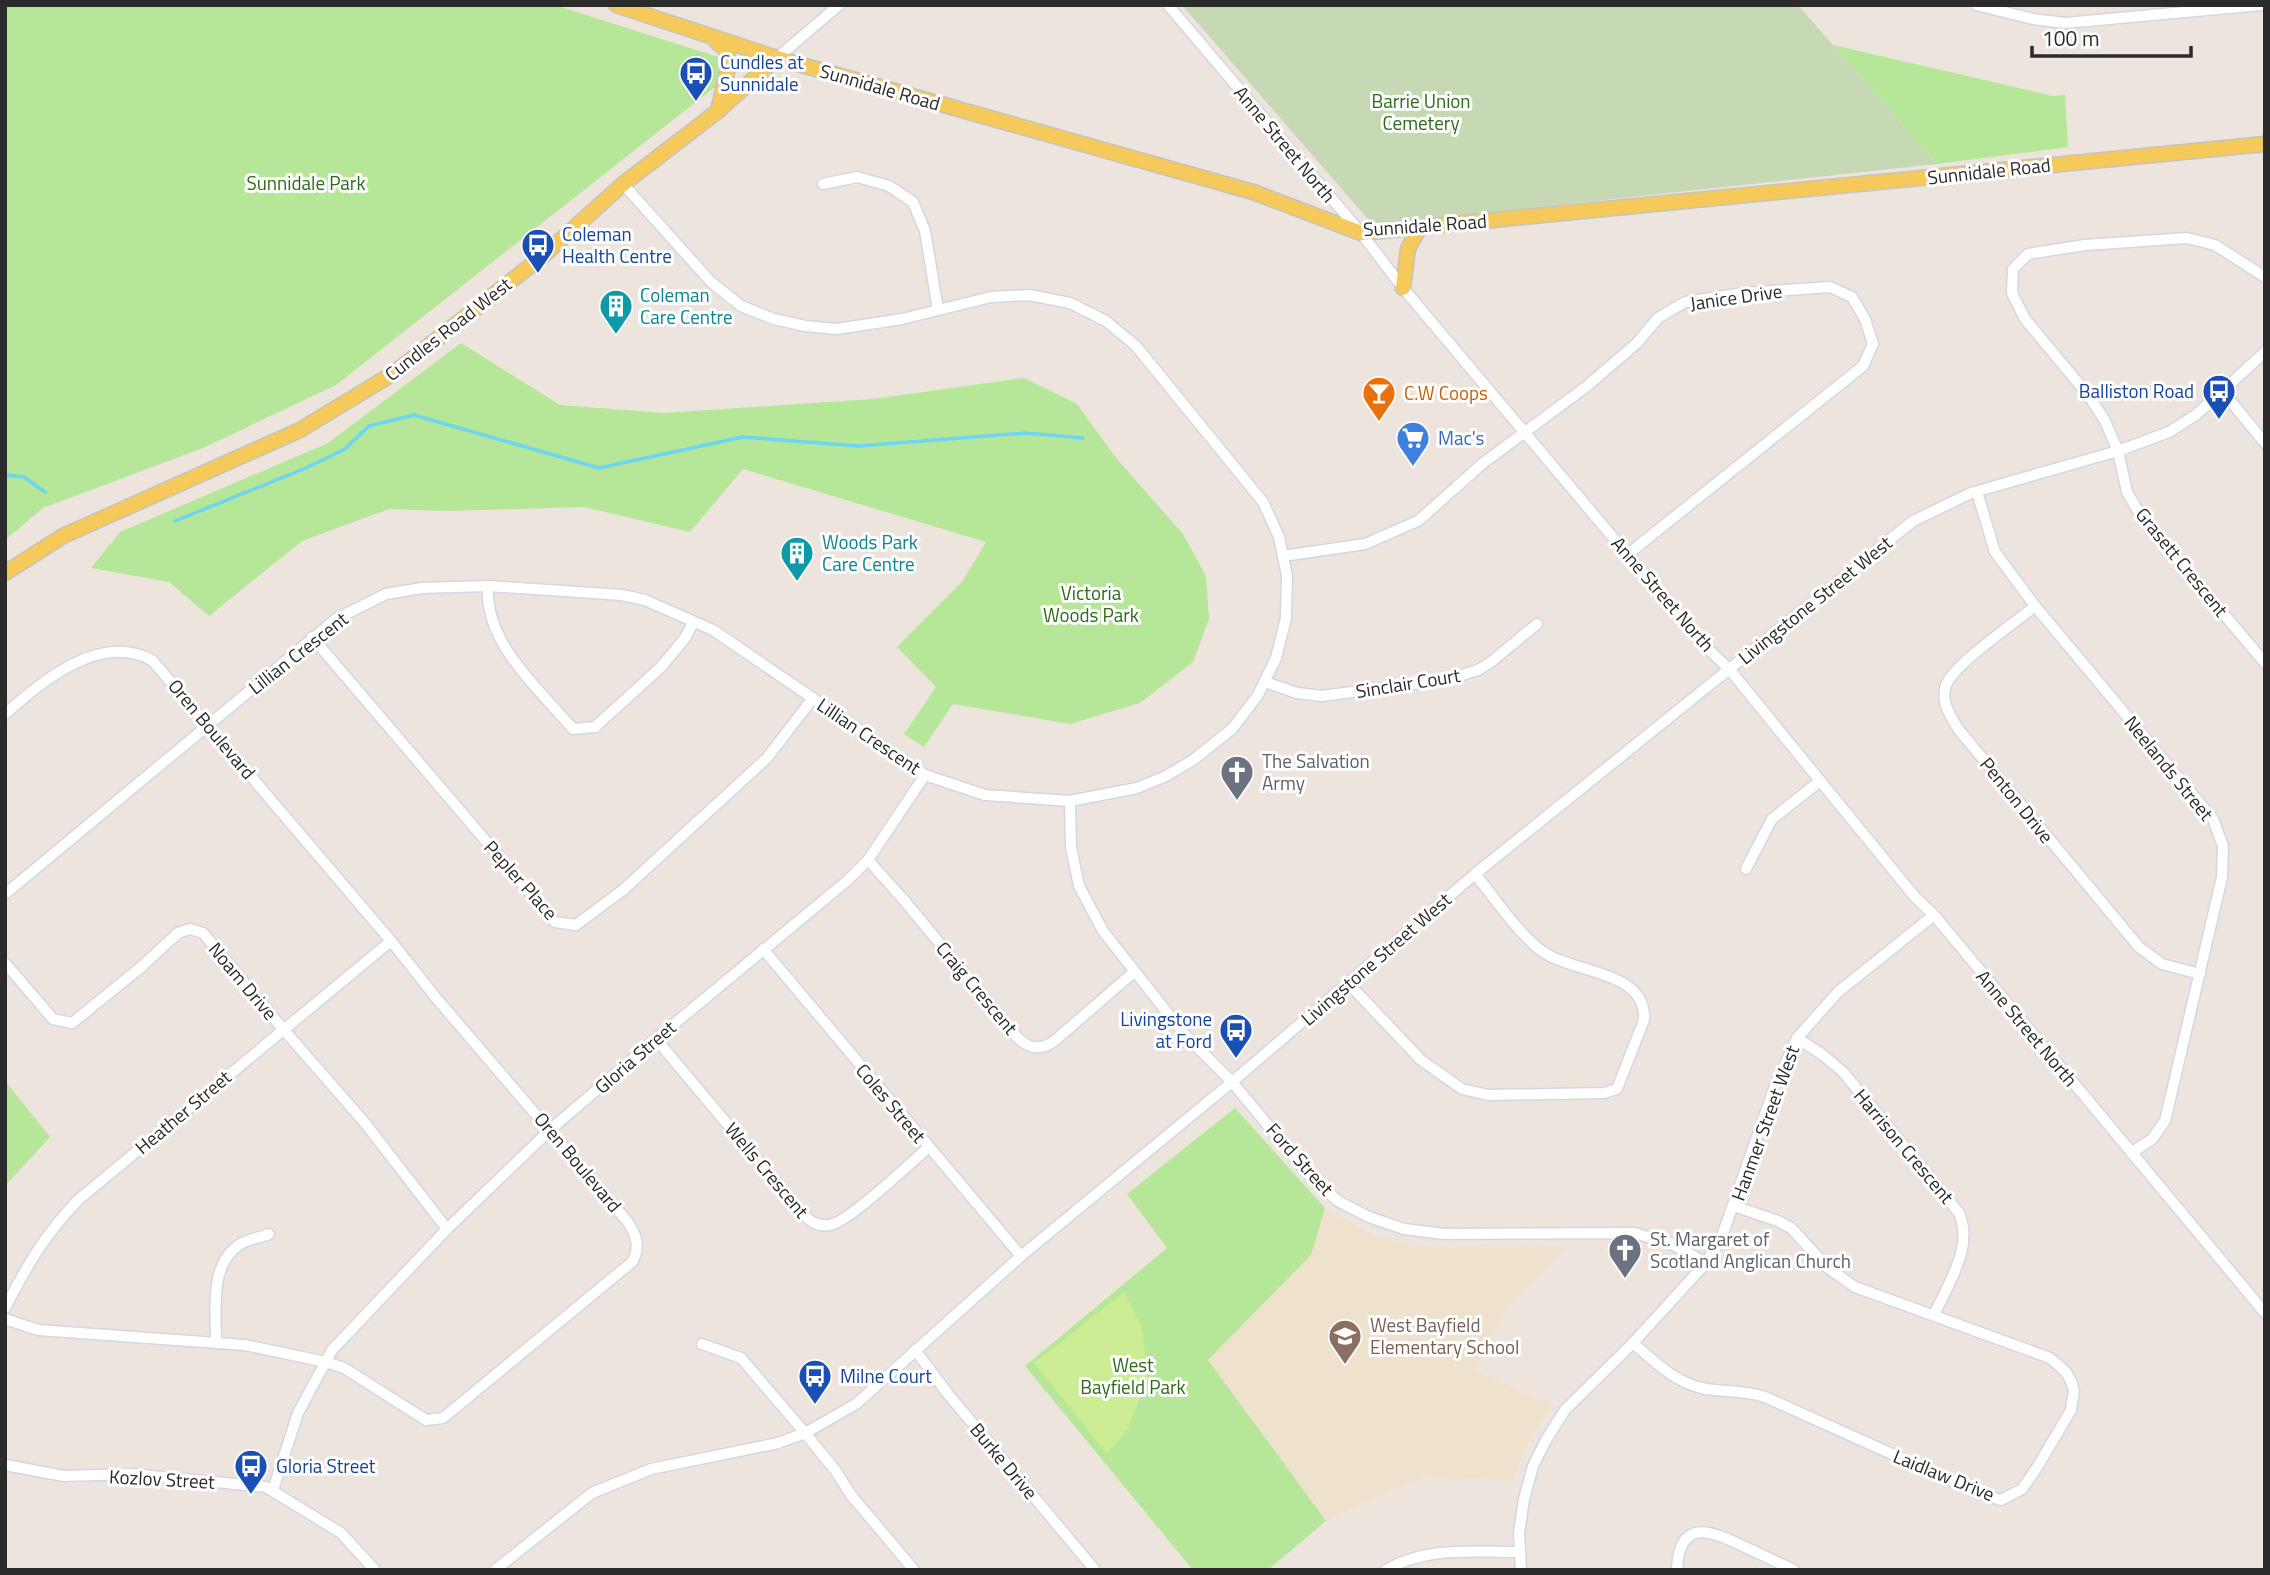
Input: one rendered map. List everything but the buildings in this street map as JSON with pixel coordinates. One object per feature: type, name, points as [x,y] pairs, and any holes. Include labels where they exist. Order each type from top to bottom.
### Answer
[{"type":"main road","name":"Sunnidale Road","points":[[616,5],[777,58],[1253,192],[1361,233],[2265,144]]},
{"type":"main road","points":[[714,39],[728,52],[728,68],[718,111]]},
{"type":"main road","name":"Cundles Road West","points":[[5,573],[62,536],[300,430],[394,373],[544,255],[624,184],[718,111],[777,58]]},
{"type":"main road","points":[[1404,288],[1408,249],[1419,228]]},
{"type":"street","name":"Cundles Road West","points":[[777,58],[839,5]]},
{"type":"street","name":"Anne Street North","points":[[1168,5],[1701,642],[1729,669],[2265,1313]]},
{"type":"street","points":[[1976,5],[2033,19],[2065,23],[2260,5]]},
{"type":"street","points":[[823,184],[857,177],[888,186],[913,202],[925,231],[938,310]]},
{"type":"street","name":"Lillian Crescent","points":[[5,894],[336,619],[386,594],[422,588],[488,586],[622,595],[645,600],[713,630],[925,775],[985,795],[1070,801],[1137,788],[1166,776],[1193,760],[1232,729],[1265,682],[1276,658],[1286,618],[1287,576],[1279,537],[1263,502],[1136,346],[1106,321],[1070,303],[1029,295],[991,297],[902,319],[837,329],[774,319],[741,306],[711,282],[624,184]]},
{"type":"street","name":"Grasett Crescent","points":[[2265,277],[2215,245],[2187,238],[2085,246],[2028,254],[2013,269],[2012,293],[2025,319],[2090,396],[2105,421],[2118,452],[2127,492],[2141,516],[2265,663]]},
{"type":"street","name":"Janice Drive","points":[[1283,556],[1365,544],[1418,521],[1482,464],[1587,386],[1637,343],[1658,318],[1685,302],[1744,293],[1830,287],[1852,297],[1865,320],[1873,344],[1863,366],[1628,555]]},
{"type":"street","name":"Livingstone Street West","points":[[495,1570],[592,1493],[650,1469],[758,1448],[805,1433],[856,1404],[1021,1256],[1232,1082],[1475,874],[1913,521],[1977,492],[2118,452],[2169,432],[2197,414],[2265,352]]},
{"type":"street","points":[[2223,392],[2265,443]]},
{"type":"street","name":"Neelands Street","points":[[1977,492],[1995,552],[2035,606],[2213,819],[2222,846],[2222,877],[2165,1121],[2152,1139],[2131,1153]]},
{"type":"street","points":[[488,586],[486,604],[494,628],[513,658],[573,729],[595,727],[661,667],[685,638],[693,623]]},
{"type":"street","name":"Penton Drive","points":[[2035,606],[1961,665],[1946,685],[1945,708],[1959,730],[2139,947],[2162,964],[2200,974]]},
{"type":"street","name":"Sinclair Court","points":[[1265,682],[1297,693],[1322,696],[1449,679],[1478,670],[1491,662],[1537,624]]},
{"type":"street","name":"Pepler Place","points":[[312,637],[555,922],[576,925],[623,890],[767,758],[813,698]]},
{"type":"street","name":"Oren Boulevard","points":[[5,713],[43,681],[59,671],[89,659],[118,651],[152,660],[391,941],[437,999],[551,1129],[633,1230],[638,1249],[632,1262],[443,1418],[426,1420],[344,1368],[326,1362],[245,1345],[38,1330],[5,1319]]},
{"type":"street","name":"Gloria Street","points":[[273,1490],[299,1413],[332,1350],[447,1229],[551,1129],[868,860],[925,775]]},
{"type":"street","points":[[1746,869],[1772,819],[1820,781]]},
{"type":"street","name":"Ford Street","points":[[1070,801],[1071,847],[1079,886],[1103,931],[1185,1035],[1232,1082],[1311,1177],[1338,1200],[1368,1217],[1404,1229],[1444,1234],[1634,1233],[1670,1243],[1706,1263]]},
{"type":"street","name":"Craig Crescent","points":[[868,860],[1017,1037],[1028,1046],[1042,1047],[1053,1042],[1134,972]]},
{"type":"street","points":[[1348,983],[1421,1060],[1462,1089],[1488,1095],[1604,1094],[1617,1089],[1644,1020],[1645,1010],[1640,996],[1620,981],[1569,965],[1539,949],[1518,928],[1475,874]]},
{"type":"street","name":"Hanmer Street West","points":[[1521,1570],[1521,1516],[1528,1482],[1546,1440],[1565,1409],[1633,1343],[1706,1263],[1722,1236],[1775,1086],[1797,1038],[1838,992],[1934,915]]},
{"type":"street","name":"Noam Drive","points":[[5,963],[54,1019],[72,1023],[178,933],[190,929],[203,933],[365,1123],[447,1229]]},
{"type":"street","name":"Heather Street","points":[[5,1308],[29,1261],[51,1229],[78,1200],[391,941]]},
{"type":"street","name":"Coles Street","points":[[763,949],[1021,1256]]},
{"type":"street","name":"Harrison Crescent","points":[[1797,1038],[1843,1072],[1959,1213],[1965,1241],[1934,1315]]},
{"type":"street","name":"Wells Crescent","points":[[656,1039],[810,1221],[820,1225],[841,1221],[928,1148]]},
{"type":"street","name":"Laidlaw Drive","points":[[1633,1343],[1665,1371],[1688,1384],[1706,1389],[1741,1390],[1765,1397],[1981,1494],[2001,1500],[2022,1489],[2071,1410],[2073,1386],[2066,1372],[2050,1358],[1855,1287],[1828,1268],[1791,1228],[1734,1206]]},
{"type":"street","points":[[216,1342],[217,1287],[222,1264],[242,1243],[270,1234]]},
{"type":"street","points":[[702,1344],[741,1358],[805,1433],[851,1495],[914,1570]]},
{"type":"street","name":"Burke Drive","points":[[915,1350],[948,1394],[1096,1570]]},
{"type":"street","name":"Kozlov Street","points":[[5,1465],[64,1476],[131,1474],[266,1487],[341,1533],[375,1570]]},
{"type":"street","points":[[1677,1570],[1678,1550],[1683,1541],[1697,1531],[1706,1531],[1714,1532],[1794,1570]]},
{"type":"street","points":[[1386,1570],[1411,1558],[1437,1553],[1520,1552]]},
{"type":"shaded area","name":"West Bayfield Elementary School","points":[[1325,1208],[1372,1234],[1413,1246],[1566,1247],[1506,1310],[1476,1371],[1552,1405],[1528,1443],[1512,1481],[1423,1476],[1326,1521],[1208,1360],[1311,1255]]},
{"type":"green space","name":"Sunnidale Park","points":[[5,5],[555,5],[743,65],[336,385],[203,448],[43,508],[5,540]]},
{"type":"green space","name":"Barrie Union Cemetery","points":[[1182,5],[1798,5],[1937,164],[1373,225]]},
{"type":"green space","points":[[1833,45],[2053,96],[2065,95],[2068,147],[1937,164]]},
{"type":"green space","name":"Victoria Woods Park","points":[[461,343],[560,405],[664,413],[873,399],[1024,378],[1077,404],[1116,458],[1183,534],[1206,576],[1209,619],[1193,662],[1140,703],[1070,724],[953,704],[924,747],[904,734],[936,687],[897,647],[962,582],[986,542],[743,469],[690,532],[584,507],[445,511],[389,509],[302,541],[209,616],[169,582],[91,568],[120,532],[328,443]]},
{"type":"green space","points":[[5,1081],[50,1137],[5,1186]]},
{"type":"green space","name":"West Bayfield Park","points":[[1235,1108],[1325,1208],[1311,1255],[1208,1360],[1326,1521],[1268,1570],[1193,1570],[1025,1366],[1167,1248],[1127,1194]]},
{"type":"green space","points":[[1124,1292],[1142,1328],[1148,1377],[1128,1429],[1107,1454],[1034,1363]]},
{"type":"waterway","points":[[175,521],[306,468],[345,449],[369,426],[414,415],[599,468],[743,437],[858,446],[1026,433],[1083,438]]},
{"type":"waterway","points":[[5,475],[24,477],[45,492]]},
{"type":"place","name":"Cundles at Sunnidale","points":[[696,103]]},
{"type":"place","name":"Coleman Health Centre","points":[[538,275]]},
{"type":"place","name":"Coleman Care Centre","points":[[616,336]]},
{"type":"place","name":"Balliston Road","points":[[2219,421]]},
{"type":"place","name":"C.W Coops","points":[[1379,423]]},
{"type":"place","name":"Mac's","points":[[1413,468]]},
{"type":"place","name":"Woods Park Care Centre","points":[[797,583]]},
{"type":"place","name":"The Salvation Army","points":[[1237,802]]},
{"type":"place","name":"Livingstone at Ford","points":[[1236,1060]]},
{"type":"place","name":"St. Margaret of Scotland Anglican Church","points":[[1625,1280]]},
{"type":"place","name":"West Bayfield Elementary School","points":[[1345,1366]]},
{"type":"place","name":"Milne Court","points":[[815,1406]]},
{"type":"place","name":"Gloria Street","points":[[251,1496]]}]
